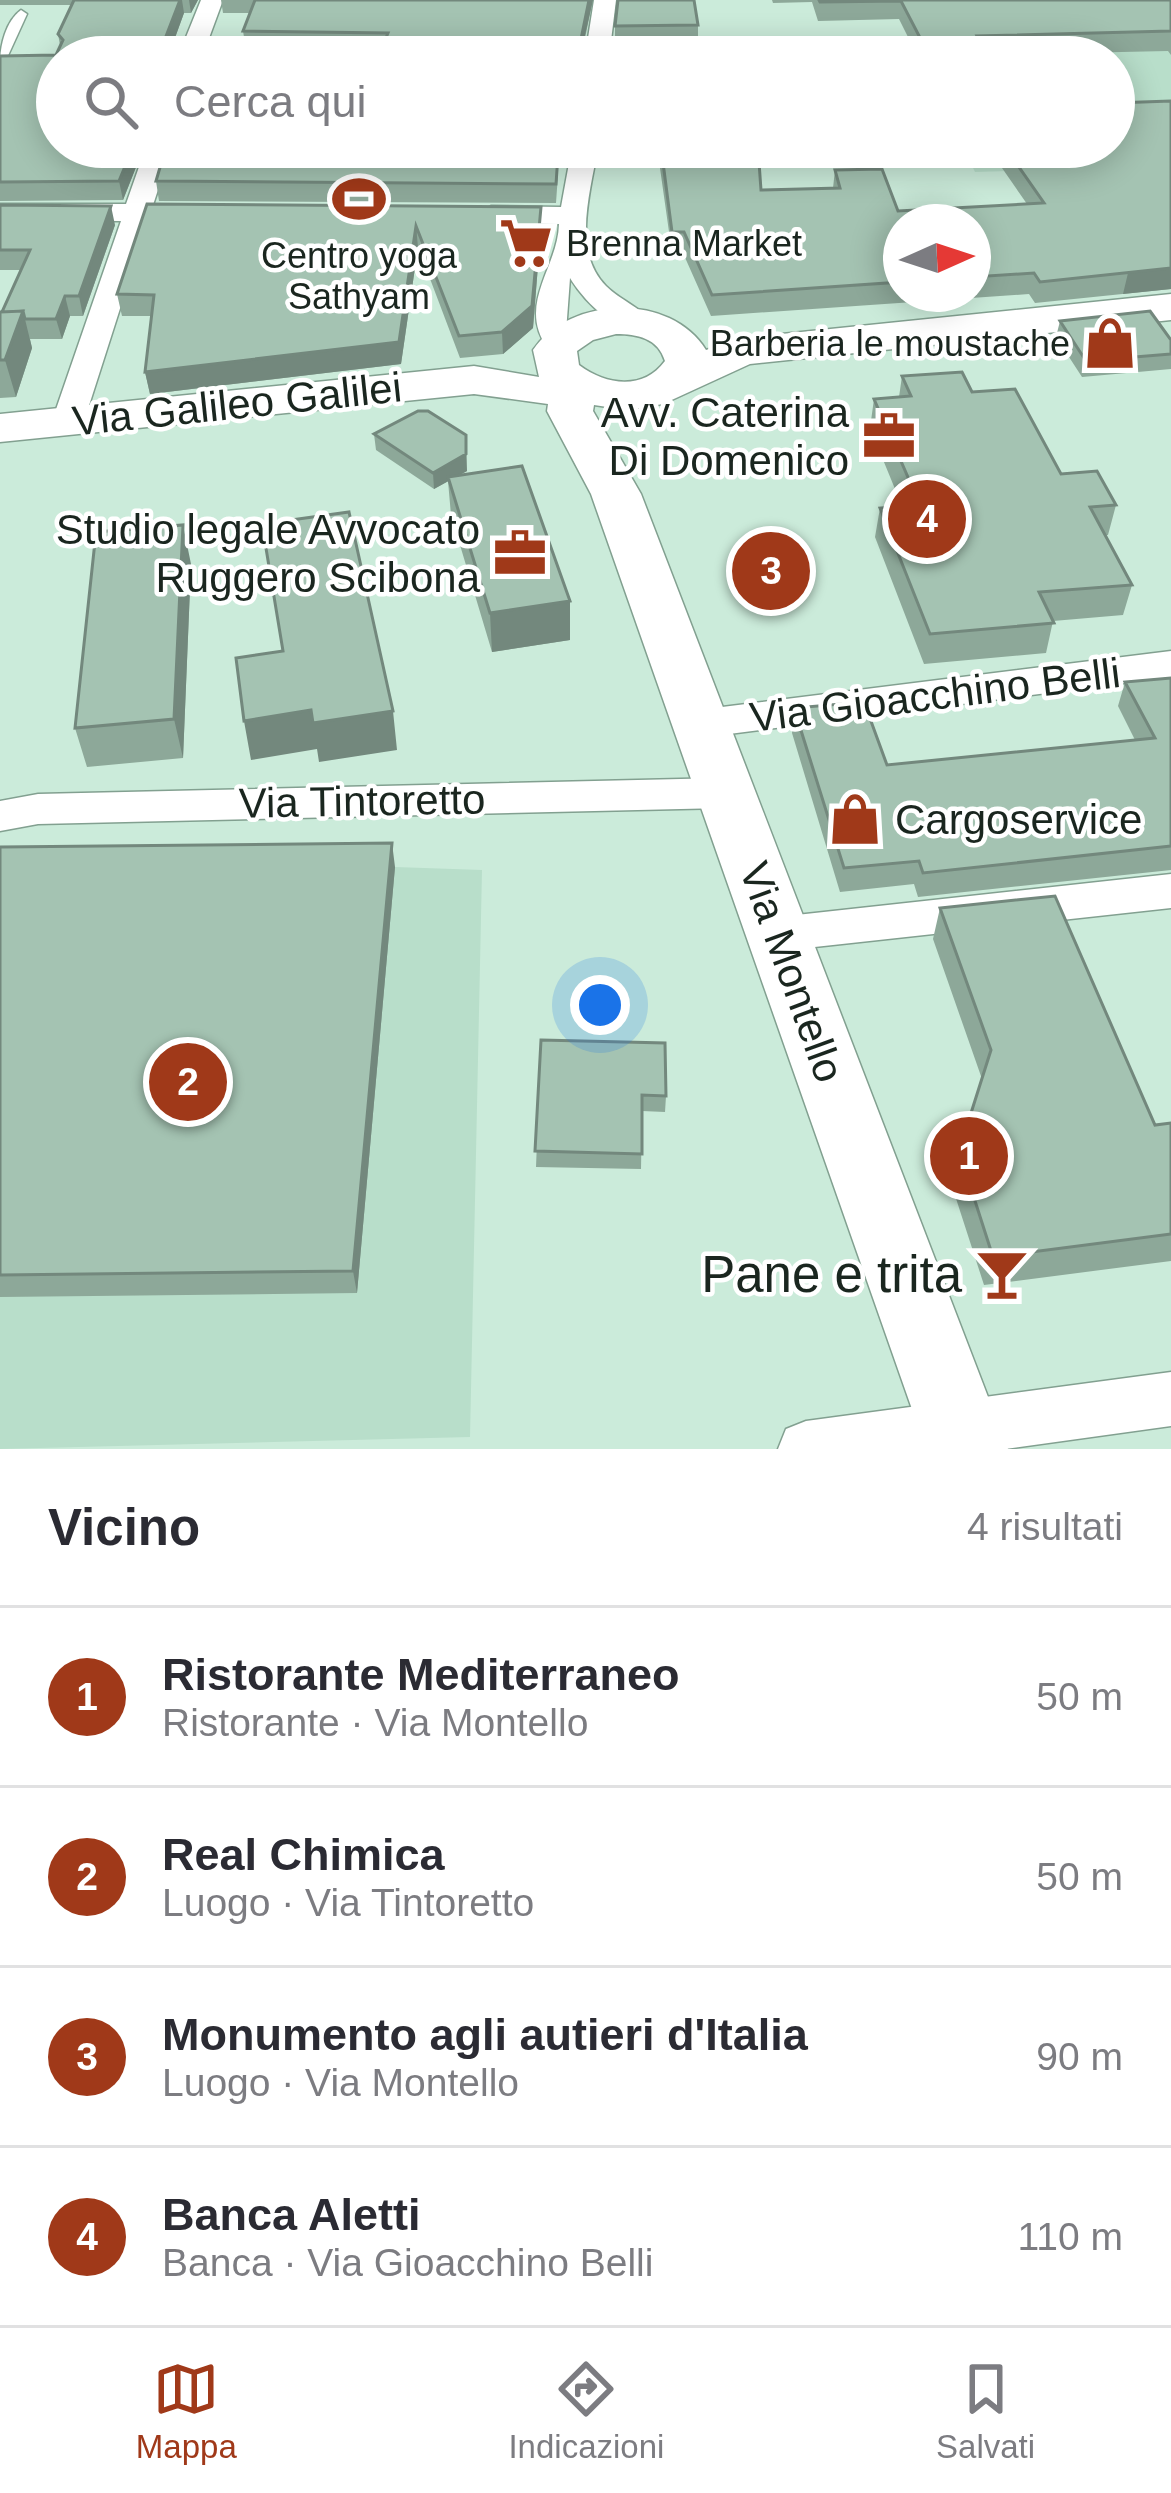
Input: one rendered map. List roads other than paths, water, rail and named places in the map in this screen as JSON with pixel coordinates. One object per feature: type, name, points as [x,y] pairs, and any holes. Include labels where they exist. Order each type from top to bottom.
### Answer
[{"type":"street","points":[[198,36],[212,0]]},
{"type":"street","points":[[599,36],[605,0]]},
{"type":"street","points":[[68,421],[152,168]]},
{"type":"street","points":[[582,168],[572,246],[579,278],[664,354]]},
{"type":"street","points":[[0,212],[231,213]]},
{"type":"street","points":[[469,214],[574,215]]},
{"type":"street","points":[[562,377],[551,332],[553,294],[560,261],[572,246]]},
{"type":"street","points":[[562,377],[592,324],[664,354],[742,351],[1171,307]]},
{"type":"street","points":[[616,494],[637,421],[664,354]]},
{"type":"street","name":"Via Galileo Galilei","points":[[0,428],[474,380],[562,377],[607,394],[646,393],[664,354]]},
{"type":"street","name":"Via Montello","points":[[562,377],[616,494],[964,1437]]},
{"type":"street","name":"Via Gioacchino Belli","points":[[698,724],[1171,664]]},
{"type":"street","name":"Via Tintoretto","points":[[0,816],[38,809],[724,793]]},
{"type":"street","points":[[778,934],[1171,891]]},
{"type":"street","points":[[806,1449],[964,1437],[1171,1399]]},
{"type":"lane","points":[[6,62],[21,14]]},
{"type":"place","name":"Centro yoga Sathyam","points":[[359,199]]},
{"type":"place","name":"Brenna Market","points":[[526,243]]},
{"type":"place","name":"Barberia le moustache","points":[[1110,343]]},
{"type":"place","name":"Avv. Caterina Di Domenico","points":[[889,436]]},
{"type":"place","name":"Banca Aletti","points":[[927,519]]},
{"type":"place","name":"Studio legale Avvocato Ruggero Scibona","points":[[520,553]]},
{"type":"place","name":"Monumento agli autieri d'Italia","points":[[771,571]]},
{"type":"place","name":"Cargoservice","points":[[855,819]]},
{"type":"place","name":"Real Chimica","points":[[188,1082]]},
{"type":"place","name":"Ristorante Mediterraneo","points":[[969,1156]]},
{"type":"place","name":"Pane e trita","points":[[1002,1274]]}]
